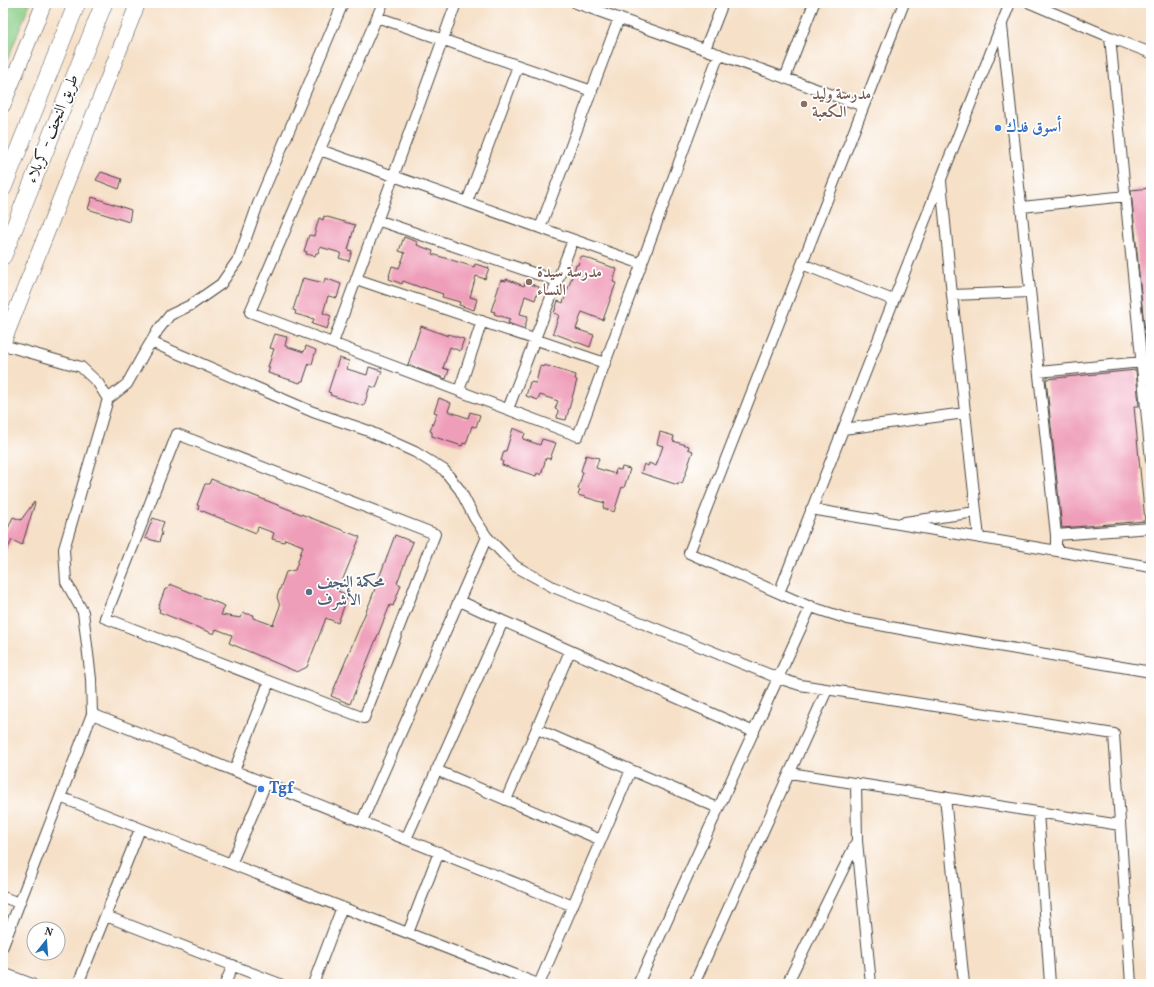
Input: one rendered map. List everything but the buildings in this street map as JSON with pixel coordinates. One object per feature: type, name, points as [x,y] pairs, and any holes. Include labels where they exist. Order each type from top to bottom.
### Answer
[{"type":"highway","points":[[3,188],[77,3]]},
{"type":"highway","name":"طريق النجف - کربلاء","points":[[3,256],[104,3]]},
{"type":"main road","points":[[3,344],[138,3]]},
{"type":"main road","points":[[3,105],[43,4]]},
{"type":"street","points":[[3,946],[92,714],[91,678],[83,612],[66,582],[64,549],[108,399],[127,384],[151,342],[170,315],[191,304],[221,284],[239,258],[258,204],[343,3]]},
{"type":"street","points":[[383,3],[250,312],[578,436],[718,54]]},
{"type":"street","points":[[333,343],[456,3]]},
{"type":"street","points":[[576,3],[863,106]]},
{"type":"street","points":[[705,49],[723,3]]},
{"type":"street","points":[[785,78],[814,3]]},
{"type":"street","points":[[904,3],[689,553],[778,593],[848,619],[1151,672]]},
{"type":"street","points":[[778,593],[1010,3]]},
{"type":"street","points":[[1030,3],[1151,53]]},
{"type":"street","points":[[376,17],[592,92]]},
{"type":"street","points":[[540,228],[619,18]]},
{"type":"street","points":[[1002,23],[1056,536],[1056,551]]},
{"type":"street","points":[[1110,37],[1142,362],[1149,411],[1151,460]]},
{"type":"street","points":[[467,202],[518,66]]},
{"type":"street","points":[[320,150],[642,264]]},
{"type":"street","points":[[941,179],[952,295],[979,538]]},
{"type":"street","points":[[1022,207],[1126,196]]},
{"type":"street","points":[[377,220],[557,281]]},
{"type":"street","points":[[508,409],[573,240]]},
{"type":"street","points":[[802,264],[893,300]]},
{"type":"street","points":[[356,279],[605,363]]},
{"type":"street","points":[[952,295],[1030,292]]},
{"type":"street","points":[[459,391],[482,321]]},
{"type":"street","points":[[151,342],[314,412],[366,430],[415,452],[444,470],[460,490],[475,519],[487,537],[514,566],[553,587],[778,678],[800,685],[1114,734],[1131,984]]},
{"type":"street","points":[[3,344],[81,367],[98,383],[108,399]]},
{"type":"street","points":[[1039,372],[1142,362]]},
{"type":"street","points":[[843,429],[965,413]]},
{"type":"street","points":[[177,434],[435,534],[364,718],[269,682],[105,618],[177,434]]},
{"type":"street","points":[[812,509],[1151,567]]},
{"type":"street","points":[[894,523],[976,512]]},
{"type":"street","points":[[1056,536],[1151,528]]},
{"type":"street","points":[[362,821],[487,537]]},
{"type":"street","points":[[460,600],[503,621],[754,732]]},
{"type":"street","points":[[638,984],[811,606]]},
{"type":"street","points":[[406,839],[503,621]]},
{"type":"street","points":[[506,800],[570,651]]},
{"type":"street","points":[[234,771],[269,682]]},
{"type":"street","points":[[694,984],[827,690]]},
{"type":"street","points":[[92,714],[573,906]]},
{"type":"street","points":[[537,729],[718,808]]},
{"type":"street","points":[[436,770],[601,840]]},
{"type":"street","points":[[60,797],[539,984],[631,770]]},
{"type":"street","points":[[790,773],[1120,825]]},
{"type":"street","points":[[231,864],[266,783]]},
{"type":"street","points":[[856,783],[857,841],[871,984]]},
{"type":"street","points":[[945,797],[964,984]]},
{"type":"street","points":[[1038,812],[1050,984]]},
{"type":"street","points":[[78,984],[140,829]]},
{"type":"street","points":[[789,981],[857,841]]},
{"type":"street","points":[[408,933],[439,852]]},
{"type":"street","points":[[3,897],[19,903]]},
{"type":"street","points":[[313,984],[342,907]]},
{"type":"street","points":[[106,916],[280,984]]},
{"type":"street","points":[[226,984],[233,965]]},
{"type":"street","points":[[3,973],[32,984]]},
{"type":"green space","points":[[3,3],[30,3],[3,71]]},
{"type":"place","name":"مدرسة وليد الكعبة","points":[[804,104]]},
{"type":"place","name":"أسوق فدك","points":[[998,128]]},
{"type":"place","name":"مدرسة سيدة النساء","points":[[529,282]]},
{"type":"place","name":"محكمة النجف الأشرف","points":[[309,592]]},
{"type":"place","name":"Tgf","points":[[261,789]]}]
